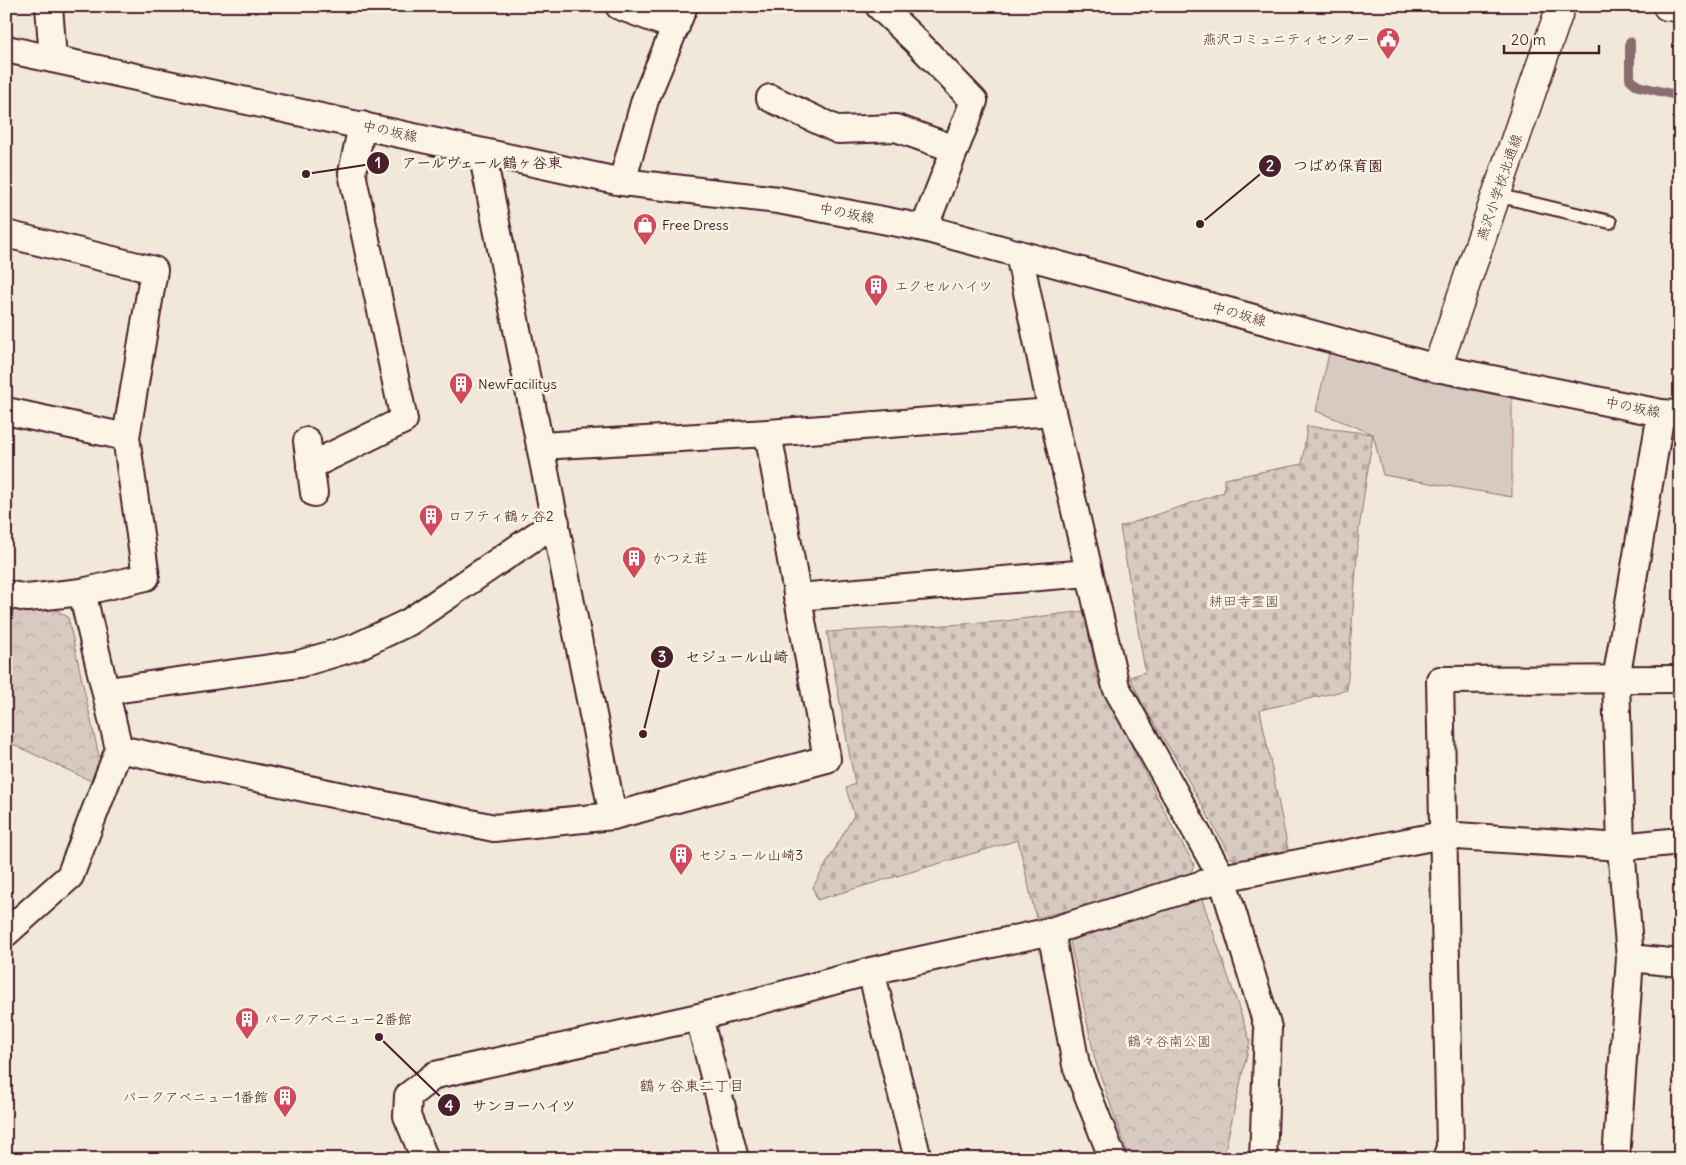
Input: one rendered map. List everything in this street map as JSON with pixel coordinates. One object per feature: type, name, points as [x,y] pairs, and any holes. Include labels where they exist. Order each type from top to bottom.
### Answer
[{"type":"street","points":[[49,6],[54,59]]},
{"type":"street","points":[[619,6],[680,17],[644,100],[622,182]]},
{"type":"street","points":[[879,6],[974,101],[924,228]]},
{"type":"street","name":"燕沢小学校北通線","points":[[1437,368],[1561,6]]},
{"type":"street","points":[[1667,6],[1680,8]]},
{"type":"street","name":"中の坂線","points":[[6,49],[622,182],[778,200],[924,228],[1437,368],[1670,413]]},
{"type":"street","points":[[770,98],[838,130],[896,128],[955,149]]},
{"type":"street","points":[[314,493],[309,453],[404,420],[352,172],[362,125]]},
{"type":"street","points":[[482,152],[613,816]]},
{"type":"street","points":[[6,234],[154,270],[126,437],[146,577],[82,592],[27,598],[6,594]]},
{"type":"street","points":[[1019,254],[1088,573],[1116,686],[1222,878],[1268,1028],[1263,1159]]},
{"type":"street","points":[[6,411],[126,437]]},
{"type":"street","points":[[540,446],[768,433],[1052,412]]},
{"type":"street","points":[[1616,1159],[1630,958],[1621,847],[1616,680],[1670,413]]},
{"type":"street","points":[[120,749],[494,828],[613,816],[827,759],[768,433]]},
{"type":"street","points":[[107,691],[299,664],[356,647],[409,622],[556,522]]},
{"type":"street","points":[[797,597],[1088,573]]},
{"type":"street","points":[[6,933],[70,876],[120,749],[82,592]]},
{"type":"street","points":[[1446,1159],[1450,1146],[1440,680],[1680,679]]},
{"type":"street","points":[[426,1159],[407,1116],[408,1096],[435,1075],[699,1017],[871,971],[1051,931],[1222,878],[1442,835],[1621,847],[1680,841]]},
{"type":"street","points":[[1051,931],[1076,1065],[1113,1159]]},
{"type":"street","points":[[1630,958],[1680,962]]},
{"type":"street","points":[[871,971],[918,1159]]},
{"type":"street","points":[[699,1017],[735,1159]]},
{"type":"lane","points":[[1496,195],[1610,222]]},
{"type":"green space","points":[[1330,349],[1512,388],[1512,497],[1383,475],[1373,434],[1316,411]]},
{"type":"green space","name":"耕田寺霊園","points":[[1307,426],[1373,434],[1359,529],[1347,690],[1260,710],[1290,859],[1254,867],[1231,858],[1181,767],[1142,703],[1130,677],[1145,672],[1145,670],[1120,527],[1224,492],[1224,479],[1302,464]]},
{"type":"green space","points":[[6,608],[28,612],[55,609],[68,617],[100,761],[91,781],[6,741]]},
{"type":"green space","points":[[1084,611],[1098,680],[1173,828],[1194,864],[1188,882],[1036,918],[1018,840],[817,900],[813,887],[854,815],[846,788],[855,784],[827,632],[997,622]]},
{"type":"green space","name":"鶴々谷南公園","points":[[1201,896],[1250,1041],[1223,1159],[1137,1159],[1126,1149],[1095,1060],[1070,941]]},
{"type":"waterway","points":[[1630,42],[1630,79],[1638,86],[1680,96]]},
{"type":"place","name":"燕沢コミュニティセンター","points":[[1388,60]]},
{"type":"place","name":"アールヴェール鶴ヶ谷東","points":[[306,174]]},
{"type":"place","name":"つばめ保育園","points":[[1200,224]]},
{"type":"place","name":"Free Dress","points":[[645,246]]},
{"type":"place","name":"エクセルハイツ","points":[[876,307]]},
{"type":"place","name":"NewFacilitys","points":[[461,405]]},
{"type":"place","name":"ロフティ鶴ヶ谷2","points":[[431,537]]},
{"type":"place","name":"かつえ荘","points":[[634,579]]},
{"type":"place","name":"セジュール山崎","points":[[643,734]]},
{"type":"place","name":"セジュール山崎3","points":[[681,876]]},
{"type":"place","name":"サンヨーハイツ","points":[[379,1037]]},
{"type":"place","name":"パークアベニュー2番館","points":[[247,1040]]},
{"type":"place","name":"パークアベニュー1番館","points":[[285,1118]]},
{"type":"district","name":"鶴ヶ谷東二丁目","points":[[692,1085]]}]
